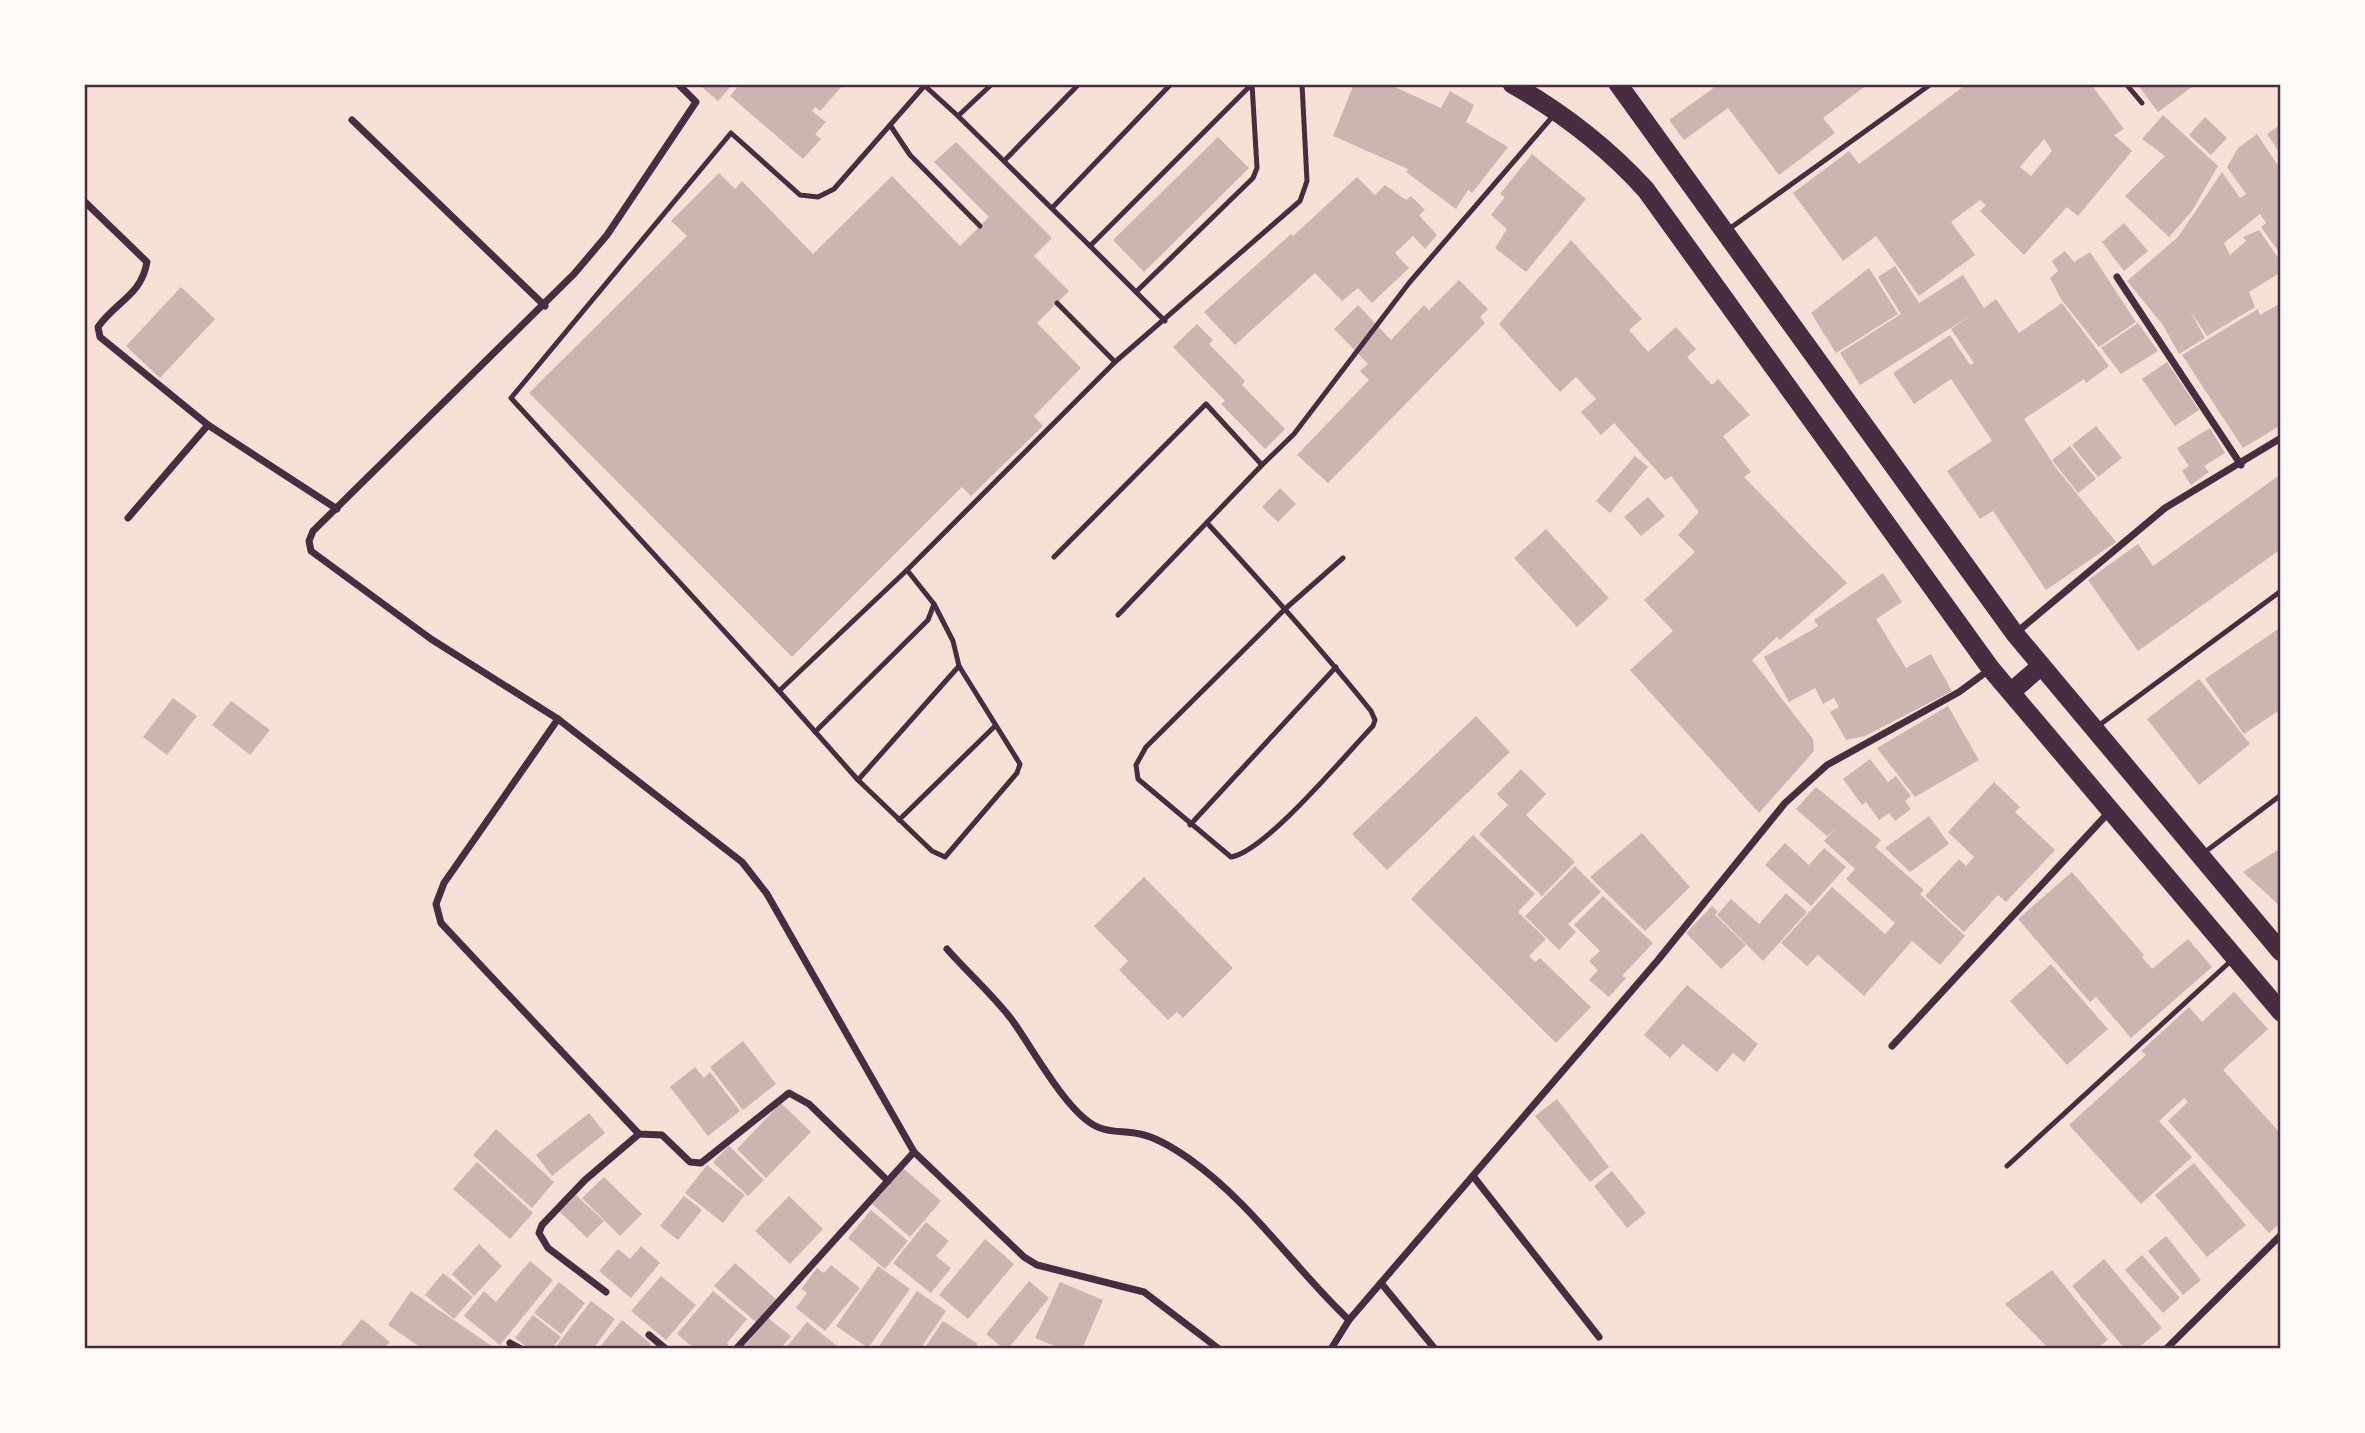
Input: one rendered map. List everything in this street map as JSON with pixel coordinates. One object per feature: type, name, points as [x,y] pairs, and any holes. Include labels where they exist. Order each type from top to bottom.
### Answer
[{"type":"highway","points":[[1512,84],[1557,110],[1596,140],[1646,190],[1991,669],[2281,1012]]},
{"type":"highway","points":[[1618,84],[2015,634],[2281,952]]},
{"type":"highway","points":[[2011,692],[2041,666]]},
{"type":"street","points":[[678,84],[696,102],[607,235],[545,306],[313,531],[309,541],[311,551],[430,639],[558,719],[742,862],[766,894],[914,1152],[1024,1257],[1037,1265],[1144,1293],[1219,1349]]},
{"type":"street","points":[[352,120],[545,306]]},
{"type":"street","points":[[84,201],[147,262],[141,284],[103,320],[99,327],[100,337],[208,425],[337,509]]},
{"type":"street","points":[[2117,277],[2241,465]]},
{"type":"street","points":[[128,518],[208,425]]},
{"type":"street","points":[[2015,634],[2165,508],[2241,465],[2281,438]]},
{"type":"street","points":[[1331,1349],[1349,1320],[1658,960],[1785,803],[1828,765],[1959,692],[1991,669]]},
{"type":"street","points":[[558,719],[444,883],[436,911],[441,923],[639,1134]]},
{"type":"street","points":[[1892,1046],[2111,810]]},
{"type":"street","points":[[947,949],[1009,1017],[1083,1116],[1110,1132],[1141,1134],[1185,1156],[1226,1186],[1277,1239],[1311,1285],[1349,1320]]},
{"type":"street","points":[[606,1292],[548,1248],[539,1233],[541,1225],[585,1180],[639,1134],[662,1135],[690,1163],[696,1165],[721,1150],[789,1093],[809,1104],[888,1181]]},
{"type":"street","points":[[736,1349],[914,1152]]},
{"type":"street","points":[[1473,1176],[1599,1337]]},
{"type":"street","points":[[2166,1349],[2281,1236]]},
{"type":"street","points":[[1381,1283],[1435,1349]]},
{"type":"street","points":[[649,1335],[666,1349]]},
{"type":"street","points":[[510,1343],[521,1349]]},
{"type":"lane","points":[[958,116],[992,84]]},
{"type":"lane","points":[[1004,161],[1079,84]]},
{"type":"lane","points":[[1052,208],[1171,84]]},
{"type":"lane","points":[[1090,246],[1252,84]]},
{"type":"lane","points":[[1136,292],[1253,178],[1256,168],[1252,84]]},
{"type":"lane","points":[[779,691],[907,570],[1115,362],[1300,201],[1307,181],[1302,84]]},
{"type":"lane","points":[[1727,232],[1740,219],[1931,84]]},
{"type":"lane","points":[[2126,84],[2142,103]]},
{"type":"lane","points":[[907,570],[934,604],[953,641],[959,666],[994,727],[1017,756],[1020,764],[1017,773],[945,857],[932,851],[858,780],[511,398],[731,133],[800,195],[818,197],[834,189],[925,85],[1165,321]]},
{"type":"lane","points":[[1118,615],[1294,433],[1409,283],[1557,110]]},
{"type":"lane","points":[[890,125],[910,155],[979,226]]},
{"type":"lane","points":[[1057,303],[1115,362]]},
{"type":"lane","points":[[1054,557],[1206,404],[1262,465]]},
{"type":"lane","points":[[1208,524],[1286,609],[1336,667],[1371,711],[1375,720],[1373,726],[1274,829],[1243,855],[1231,857],[1138,779],[1136,765],[1146,747],[1286,609],[1343,558]]},
{"type":"lane","points":[[2095,729],[2281,590]]},
{"type":"lane","points":[[815,732],[928,620],[934,604]]},
{"type":"lane","points":[[858,780],[959,666]]},
{"type":"lane","points":[[1190,825],[1336,667]]},
{"type":"lane","points":[[899,820],[994,727]]},
{"type":"lane","points":[[2200,856],[2281,795]]},
{"type":"lane","points":[[2007,1166],[2235,957]]},
{"type":"building","points":[[705,84],[733,84],[718,101],[702,87]]},
{"type":"building","points":[[740,84],[844,84],[820,111],[815,107],[812,111],[826,122],[815,134],[821,139],[803,159],[730,96]]},
{"type":"building","points":[[1354,84],[1388,84],[1441,108],[1450,91],[1474,105],[1466,122],[1508,147],[1472,193],[1468,190],[1456,209],[1406,172],[1408,169],[1333,136]]},
{"type":"building","points":[[1719,84],[1868,84],[1823,118],[1835,133],[1779,175],[1728,108],[1684,140],[1669,120]]},
{"type":"building","points":[[1967,84],[2091,84],[2124,129],[2114,135],[2132,151],[2078,216],[2067,207],[2024,255],[1980,211],[1986,205],[1980,200],[1951,222],[1975,255],[1919,296],[1876,236],[1843,261],[1793,193],[1849,151],[1859,164]],"holes":[[[2044,139],[2052,151],[2031,176],[2020,167]]]},
{"type":"building","points":[[2137,84],[2196,84],[2158,112]]},
{"type":"building","points":[[2163,115],[2218,166],[2192,211],[2169,237],[2125,196],[2165,156],[2142,139]]},
{"type":"building","points":[[2205,117],[2227,138],[2211,155],[2189,135]]},
{"type":"building","points":[[2281,124],[2281,155],[2267,134]]},
{"type":"building","points":[[2257,134],[2281,170],[2281,255],[2261,227],[2266,223],[2260,214],[2224,243],[2230,255],[2246,241],[2243,237],[2259,230],[2281,262],[2281,272],[2249,292],[2255,307],[2207,336],[2189,309],[2205,338],[2179,354],[2163,325],[2127,281],[2178,237],[2222,172],[2240,198],[2246,194],[2227,167],[2238,148]]},
{"type":"building","points":[[1218,137],[1249,168],[1144,272],[1113,240]]},
{"type":"building","points":[[956,142],[1052,238],[1034,256],[1069,291],[1037,323],[1081,368],[1034,416],[1043,426],[971,496],[962,487],[792,657],[529,393],[687,236],[671,221],[719,173],[735,189],[742,181],[813,254],[892,176],[960,246],[989,217],[934,162]]},
{"type":"building","points":[[1532,154],[1586,199],[1526,272],[1495,248],[1507,229],[1491,215],[1505,197],[1500,194]]},
{"type":"building","points":[[1357,177],[1375,195],[1385,185],[1406,200],[1411,196],[1425,210],[1419,215],[1437,235],[1425,249],[1413,236],[1395,253],[1409,268],[1372,303],[1358,288],[1342,301],[1315,273],[1235,345],[1204,312]]},
{"type":"building","points":[[2124,223],[2148,251],[2124,271],[2102,242]]},
{"type":"building","points":[[1571,240],[1642,319],[1629,330],[1648,352],[1676,327],[1696,349],[1687,357],[1712,385],[1718,379],[1750,415],[1723,436],[1751,472],[1744,477],[1847,583],[1780,640],[1777,637],[1752,660],[1813,739],[1814,751],[1759,813],[1630,670],[1673,631],[1644,600],[1695,552],[1678,535],[1699,512],[1671,476],[1665,480],[1614,423],[1601,435],[1581,412],[1596,399],[1576,377],[1560,392],[1499,324]]},
{"type":"building","points":[[2065,251],[2074,262],[2090,252],[2136,322],[2099,347],[2061,299],[2050,278],[2058,271],[2052,261]]},
{"type":"building","points":[[1895,266],[1919,303],[1963,275],[1984,308],[1996,299],[2019,333],[2062,303],[2109,366],[2086,383],[2084,379],[2024,419],[2056,468],[2116,542],[2046,590],[1993,511],[1980,519],[1947,471],[1992,441],[1951,379],[1914,404],[1893,373],[1950,335],[1970,365],[1974,363],[1951,329],[1973,314],[1860,385],[1840,353],[1901,314],[1878,277]]},
{"type":"building","points":[[1869,268],[1898,314],[1836,353],[1811,313]]},
{"type":"building","points":[[1459,280],[1488,309],[1480,317],[1485,323],[1328,483],[1297,455],[1369,380],[1360,371],[1368,364],[1334,329],[1358,305],[1391,340],[1424,305],[1429,310]]},
{"type":"building","points":[[181,287],[215,319],[160,378],[126,346]]},
{"type":"building","points":[[2281,303],[2281,425],[2243,448],[2182,355],[2258,309],[2260,315]]},
{"type":"building","points":[[2138,323],[2158,351],[2121,374],[2101,348]]},
{"type":"building","points":[[1197,324],[1213,340],[1209,344],[1245,381],[1242,385],[1285,429],[1265,449],[1221,404],[1225,401],[1173,347]]},
{"type":"building","points":[[2167,362],[2199,410],[2175,426],[2142,379]]},
{"type":"building","points":[[2096,426],[2122,458],[2098,477],[2072,445]]},
{"type":"building","points":[[2210,428],[2225,453],[2204,466],[2209,472],[2191,485],[2182,471],[2189,466],[2177,448]]},
{"type":"building","points":[[2070,446],[2096,479],[2078,493],[2052,460]]},
{"type":"building","points":[[1635,456],[1648,467],[1610,513],[1596,501]]},
{"type":"building","points":[[2281,474],[2281,549],[2138,651],[2088,580],[2138,544],[2153,566]]},
{"type":"building","points":[[1280,488],[1296,504],[1278,522],[1262,507]]},
{"type":"building","points":[[1648,497],[1665,516],[1641,536],[1624,517]]},
{"type":"building","points":[[1546,529],[1609,598],[1577,627],[1514,558]]},
{"type":"building","points":[[1883,573],[1902,602],[1876,619],[1906,668],[1931,654],[1952,691],[1865,736],[1846,740],[1830,712],[1839,707],[1834,698],[1823,704],[1815,688],[1789,702],[1764,657],[1818,626],[1814,620]]},
{"type":"building","points":[[2281,627],[2281,709],[2244,734],[2205,679]]},
{"type":"building","points":[[2199,679],[2250,744],[2199,785],[2147,719]]},
{"type":"building","points":[[173,698],[197,716],[167,755],[143,737]]},
{"type":"building","points":[[231,701],[270,730],[250,755],[212,725]]},
{"type":"building","points":[[1948,706],[1979,760],[1915,797],[1877,748]]},
{"type":"building","points":[[1476,716],[1510,752],[1387,870],[1352,834]]},
{"type":"building","points":[[1870,759],[1888,782],[1896,776],[1911,796],[1905,801],[1911,809],[1895,821],[1889,813],[1879,820],[1866,802],[1862,805],[1843,779]]},
{"type":"building","points":[[1521,769],[1546,794],[1526,815],[1575,862],[1542,896],[1479,834],[1508,805],[1497,794]]},
{"type":"building","points":[[1994,782],[2020,807],[2015,812],[2055,850],[2006,902],[1998,895],[1964,932],[1925,896],[1959,859],[1966,866],[1974,857],[1948,832]]},
{"type":"building","points":[[1816,787],[1881,840],[1875,847],[1924,890],[1920,894],[1965,936],[1940,965],[1912,941],[1864,996],[1818,955],[1807,966],[1781,943],[1832,887],[1885,934],[1895,923],[1846,879],[1855,869],[1824,841],[1835,829],[1827,836],[1796,809]]},
{"type":"building","points":[[1929,816],[1949,844],[1910,872],[1885,848]]},
{"type":"building","points":[[1642,833],[1690,887],[1645,931],[1590,877]]},
{"type":"building","points":[[1473,835],[1535,894],[1518,912],[1546,939],[1529,956],[1535,962],[1540,958],[1591,1007],[1556,1043],[1411,899]]},
{"type":"building","points":[[1785,843],[1809,865],[1824,848],[1846,867],[1811,906],[1765,865]]},
{"type":"building","points":[[2281,848],[2281,907],[2243,872]]},
{"type":"building","points":[[1575,866],[1601,892],[1568,924],[1576,932],[1559,950],[1525,916]]},
{"type":"building","points":[[2072,872],[2144,955],[2142,957],[2152,969],[2188,939],[2212,967],[2131,1038],[2096,997],[2090,1002],[2018,919]]},
{"type":"building","points":[[1144,877],[1233,968],[1183,1018],[1177,1012],[1168,1020],[1119,970],[1128,961],[1094,926]]},
{"type":"building","points":[[1786,893],[1807,912],[1763,961],[1717,915],[1731,899],[1759,924]]},
{"type":"building","points":[[1603,896],[1653,943],[1622,976],[1626,978],[1609,997],[1589,980],[1598,970],[1589,961],[1600,951],[1574,925]]},
{"type":"building","points":[[1712,906],[1718,912],[1715,915],[1746,945],[1721,969],[1686,933]]},
{"type":"building","points":[[2051,964],[2108,1029],[2067,1065],[2010,1001]]},
{"type":"building","points":[[1687,985],[1758,1044],[1744,1062],[1733,1053],[1717,1072],[1683,1044],[1670,1058],[1644,1035]]},
{"type":"building","points":[[2234,992],[2268,1029],[2223,1070],[2281,1134],[2281,1222],[2269,1233],[2168,1121],[2188,1102],[2184,1098],[2159,1121],[2192,1157],[2141,1204],[2069,1125],[2146,1055],[2141,1051],[2189,1007],[2202,1022]]},
{"type":"building","points":[[743,1041],[776,1084],[743,1110],[710,1067]]},
{"type":"building","points":[[695,1067],[704,1078],[710,1072],[740,1111],[708,1136],[670,1087]]},
{"type":"building","points":[[1557,1099],[1609,1167],[1590,1182],[1535,1116]]},
{"type":"building","points":[[781,1103],[811,1132],[766,1178],[737,1149]]},
{"type":"building","points":[[589,1113],[605,1133],[552,1176],[536,1155]]},
{"type":"building","points":[[496,1129],[554,1182],[532,1208],[473,1155]]},
{"type":"building","points":[[729,1146],[764,1180],[748,1196],[713,1162]]},
{"type":"building","points":[[477,1162],[533,1213],[510,1239],[453,1189]]},
{"type":"building","points":[[2194,1163],[2246,1225],[2207,1257],[2155,1195]]},
{"type":"building","points":[[707,1165],[745,1195],[723,1223],[685,1193]]},
{"type":"building","points":[[903,1168],[941,1201],[910,1237],[872,1204]]},
{"type":"building","points":[[1612,1171],[1646,1213],[1627,1228],[1594,1186]]},
{"type":"building","points":[[604,1177],[642,1214],[620,1236],[582,1198]]},
{"type":"building","points":[[576,1195],[604,1221],[587,1238],[560,1212]]},
{"type":"building","points":[[684,1196],[702,1210],[678,1240],[660,1226]]},
{"type":"building","points":[[789,1196],[823,1229],[790,1264],[755,1231]]},
{"type":"building","points":[[871,1210],[908,1241],[885,1269],[848,1238]]},
{"type":"building","points":[[926,1222],[949,1241],[936,1256],[951,1268],[931,1293],[893,1263]]},
{"type":"building","points":[[2166,1236],[2201,1280],[2183,1295],[2148,1251]]},
{"type":"building","points":[[985,1239],[1014,1264],[968,1319],[939,1295]]},
{"type":"building","points":[[479,1244],[502,1266],[474,1296],[452,1274]]},
{"type":"building","points":[[641,1246],[660,1263],[631,1298],[599,1271],[618,1249],[630,1259]]},
{"type":"building","points":[[2142,1255],[2180,1298],[2163,1313],[2125,1270]]},
{"type":"building","points":[[2104,1259],[2162,1328],[2137,1349],[2125,1349],[2072,1286]]},
{"type":"building","points":[[530,1261],[553,1280],[500,1345],[464,1316],[484,1291],[496,1302]]},
{"type":"building","points":[[735,1263],[776,1299],[757,1323],[714,1286]]},
{"type":"building","points":[[831,1265],[860,1288],[825,1331],[796,1308],[807,1293],[801,1289],[817,1268],[824,1273]]},
{"type":"building","points":[[878,1266],[910,1289],[868,1348],[836,1326]]},
{"type":"building","points":[[2052,1270],[2108,1340],[2096,1349],[2049,1349],[2005,1304]]},
{"type":"building","points":[[443,1273],[473,1297],[454,1319],[425,1295]]},
{"type":"building","points":[[661,1276],[696,1305],[666,1340],[631,1311]]},
{"type":"building","points":[[1029,1281],[1049,1298],[1008,1349],[1004,1349],[986,1334]]},
{"type":"building","points":[[559,1282],[585,1303],[561,1334],[534,1313]]},
{"type":"building","points":[[1060,1282],[1103,1300],[1082,1349],[1062,1349],[1035,1338]]},
{"type":"building","points":[[411,1291],[496,1349],[423,1349],[388,1325]]},
{"type":"building","points":[[713,1291],[747,1319],[727,1343],[730,1349],[695,1349],[677,1334]]},
{"type":"building","points":[[917,1291],[946,1311],[920,1349],[877,1349]]},
{"type":"building","points":[[591,1301],[615,1319],[593,1349],[554,1349]]},
{"type":"building","points":[[533,1315],[561,1337],[551,1349],[529,1349],[515,1338]]},
{"type":"building","points":[[768,1318],[791,1336],[780,1349],[742,1349]]},
{"type":"building","points":[[362,1319],[390,1342],[383,1349],[339,1347]]},
{"type":"building","points":[[622,1320],[651,1344],[647,1349],[598,1349]]},
{"type":"building","points":[[943,1321],[978,1344],[974,1349],[924,1349]]},
{"type":"building","points":[[807,1322],[841,1349],[785,1349]]}]
